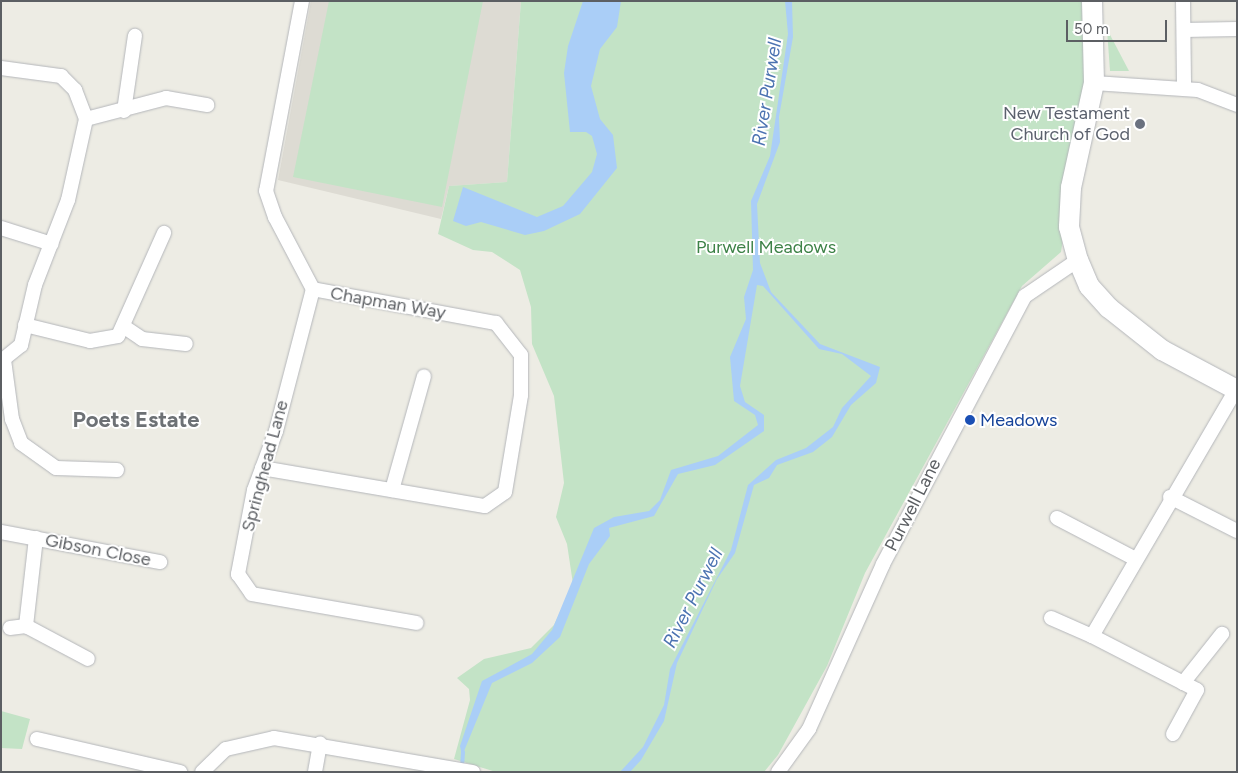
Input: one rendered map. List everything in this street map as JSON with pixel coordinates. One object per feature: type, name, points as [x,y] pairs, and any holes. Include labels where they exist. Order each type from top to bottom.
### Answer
[{"type":"street","name":"Chapman Way","points":[[302,1],[266,191],[275,217],[313,290],[496,323],[520,354],[521,395],[504,492],[485,506],[392,490]]},
{"type":"street","points":[[1092,1],[1094,83],[1071,188],[1069,226],[1078,260],[1089,286],[1109,308],[1162,350],[1236,390],[1134,558],[1092,636]]},
{"type":"street","points":[[1183,1],[1184,88]]},
{"type":"street","points":[[1184,30],[1237,30]]},
{"type":"street","points":[[124,111],[134,36]]},
{"type":"street","points":[[1,68],[61,76],[75,90],[86,119],[68,200],[25,325],[21,345],[3,360],[12,419],[21,443],[56,468],[117,470]]},
{"type":"street","points":[[1094,83],[1184,88],[1237,104]]},
{"type":"street","points":[[86,119],[124,111],[166,98],[207,104]]},
{"type":"street","points":[[1,228],[52,244]]},
{"type":"street","points":[[25,325],[101,342],[118,336],[164,233]]},
{"type":"street","name":"Purwell Lane","points":[[778,772],[809,729],[883,564],[1025,296],[1078,260]]},
{"type":"street","name":"Springhead Lane","points":[[313,290],[262,468],[238,574],[242,585],[252,594],[416,623]]},
{"type":"street","points":[[123,326],[142,339],[186,344]]},
{"type":"street","points":[[262,468],[392,490],[424,376]]},
{"type":"street","points":[[1170,497],[1237,531]]},
{"type":"street","points":[[1057,518],[1134,558]]},
{"type":"street","name":"Gibson Close","points":[[1,532],[160,562]]},
{"type":"street","name":"Gibson Close","points":[[26,626],[36,538]]},
{"type":"street","points":[[1051,618],[1092,636],[1197,690],[1173,734]]},
{"type":"street","points":[[10,628],[26,626],[88,659]]},
{"type":"street","points":[[1183,683],[1222,634]]},
{"type":"street","points":[[37,739],[180,772]]},
{"type":"street","points":[[202,772],[226,749],[247,741],[320,743],[472,772]]},
{"type":"street","points":[[315,772],[320,743]]},
{"type":"shaded area","points":[[311,1],[521,1],[507,182],[449,186],[441,219],[278,180]]},
{"type":"green space","points":[[329,1],[483,1],[442,207],[293,177]]},
{"type":"green space","name":"Purwell Meadows","points":[[521,1],[1083,1],[1086,91],[1061,252],[1022,286],[865,573],[827,666],[778,755],[764,772],[496,772],[454,759],[470,700],[469,689],[457,678],[484,659],[531,648],[554,625],[573,584],[567,544],[556,517],[564,483],[554,396],[532,344],[531,307],[520,270],[492,252],[473,250],[438,234],[449,186],[507,182]]},
{"type":"green space","points":[[1107,29],[1129,71],[1110,71]]},
{"type":"green space","points":[[1,711],[30,719],[22,749],[1,748]]},
{"type":"water","points":[[583,1],[621,1],[617,27],[600,49],[591,86],[600,119],[613,135],[617,168],[580,214],[544,231],[525,235],[481,222],[466,226],[453,221],[463,187],[537,217],[563,206],[592,172],[597,154],[592,136],[586,132],[570,132],[564,73],[568,46]]},
{"type":"water","points":[[785,1],[792,1],[793,37],[779,117],[780,142],[757,204],[760,263],[771,292],[820,344],[880,367],[876,383],[851,405],[832,437],[813,452],[777,465],[769,478],[754,485],[735,553],[717,579],[677,663],[664,721],[641,760],[630,772],[620,772],[643,747],[664,705],[670,669],[731,550],[748,485],[776,460],[806,448],[833,427],[842,408],[871,376],[842,354],[819,349],[763,286],[757,285],[740,386],[745,402],[764,415],[764,431],[715,465],[678,474],[654,516],[609,528],[610,536],[589,564],[560,637],[532,663],[492,683],[462,756],[460,746],[482,681],[532,654],[552,630],[594,528],[614,517],[649,511],[660,500],[671,470],[718,456],[758,425],[755,415],[734,401],[730,357],[746,319],[744,297],[753,270],[751,201],[770,156],[788,34]]},
{"type":"waterway","name":"River Purwell","points":[[462,767],[463,752]]},
{"type":"place","name":"New Testament Church of God","points":[[1140,124]]},
{"type":"place","name":"Meadows","points":[[970,420]]},
{"type":"district","name":"Poets Estate","points":[[136,420]]}]
